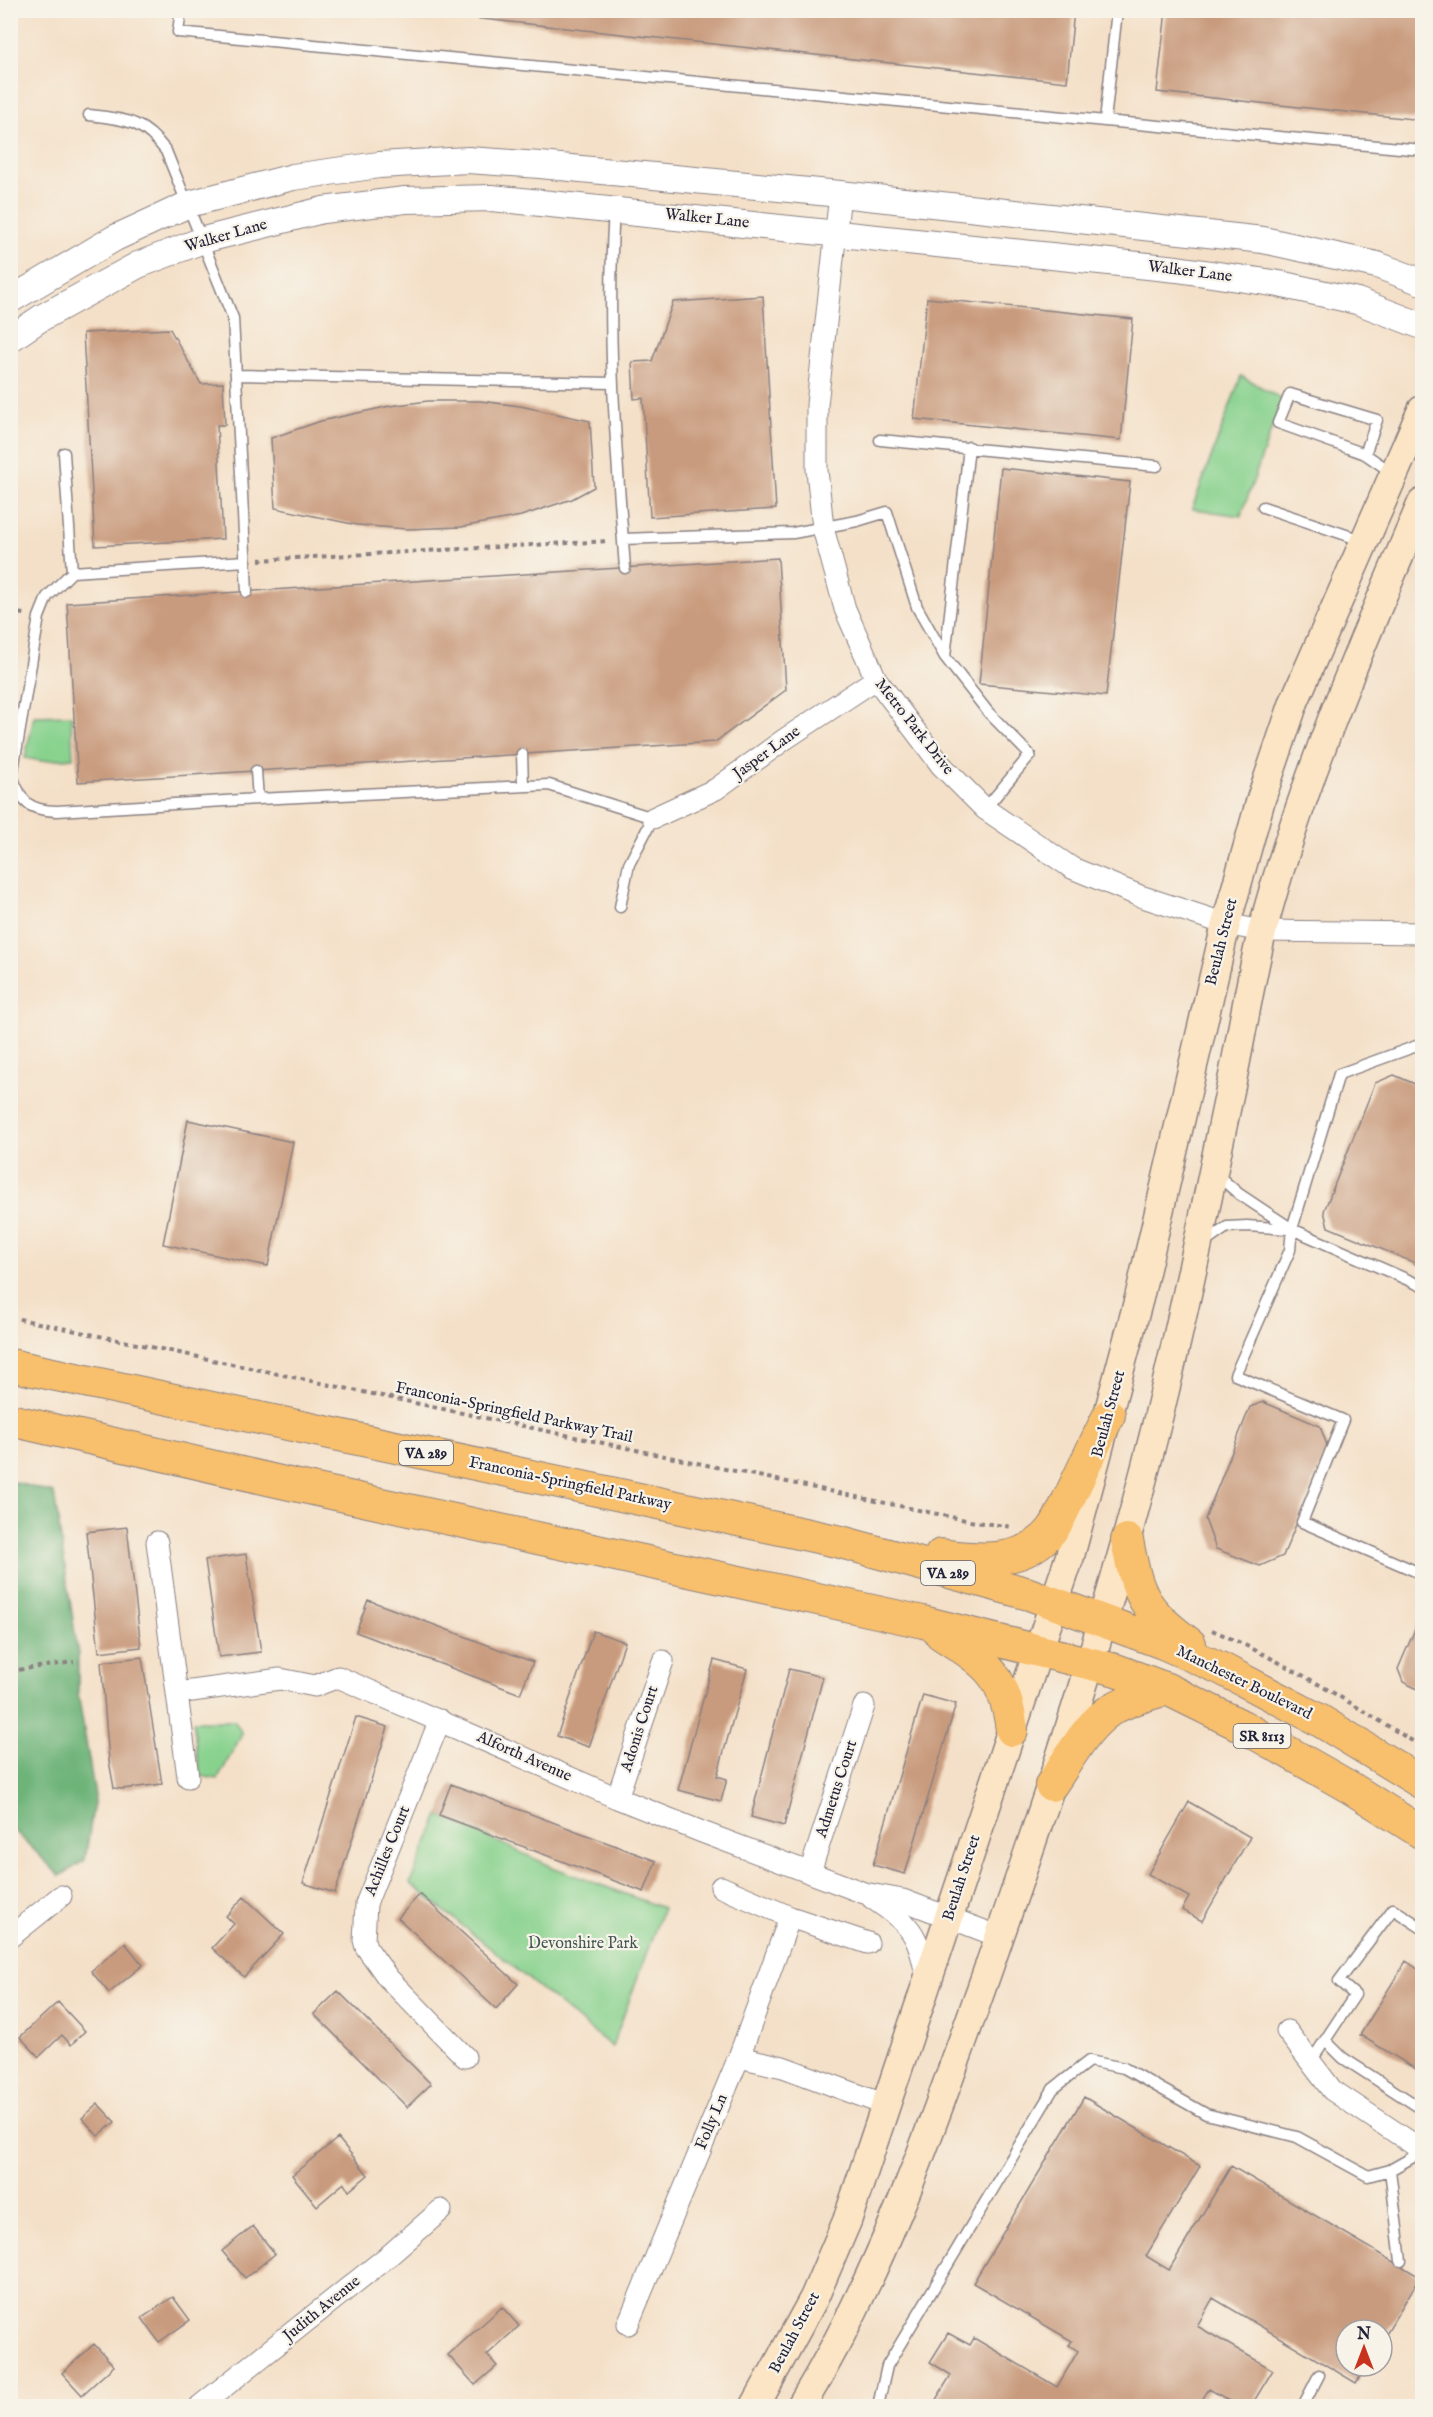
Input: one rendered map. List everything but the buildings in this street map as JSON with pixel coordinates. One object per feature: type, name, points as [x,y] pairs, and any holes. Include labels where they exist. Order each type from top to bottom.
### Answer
[{"type":"main road","name":"Beulah Street","points":[[755,2406],[796,2334],[832,2259],[1055,1604],[1109,1415],[1163,1197],[1226,924],[1261,799],[1294,702],[1422,410]]},
{"type":"main road","points":[[801,2406],[860,2297],[896,2220],[928,2139],[1051,1785],[1104,1622],[1162,1404],[1198,1247],[1263,931],[1293,826],[1361,644],[1422,503]]},
{"type":"main road","name":"Franconia-Springfield Parkway","points":[[10,1365],[841,1542],[1029,1594],[1055,1604]]},
{"type":"main road","points":[[841,1542],[979,1559],[1001,1558],[1027,1550],[1045,1538],[1053,1528],[1109,1415]]},
{"type":"main road","points":[[10,1420],[923,1623],[1039,1651]]},
{"type":"main road","points":[[1127,1540],[1135,1577],[1150,1610],[1222,1669]]},
{"type":"main road","name":"Manchester Boulevard","points":[[1055,1604],[1163,1643],[1222,1669],[1319,1720],[1422,1783]]},
{"type":"main road","points":[[923,1623],[971,1653],[992,1672],[1007,1701],[1012,1730]]},
{"type":"main road","name":"SR 8113","points":[[1039,1651],[1116,1670],[1167,1689],[1277,1744],[1422,1833]]},
{"type":"main road","points":[[1051,1785],[1089,1730],[1112,1709],[1135,1698],[1167,1689]]},
{"type":"street","points":[[10,300],[115,238],[189,204],[293,177],[379,165],[468,160],[840,194],[1263,240],[1377,265],[1422,282]]},
{"type":"street","name":"Metro Park Drive","points":[[840,194],[817,405],[817,470],[823,528],[845,609],[876,679],[941,765],[985,809],[1072,868],[1140,896],[1226,924],[1263,931],[1422,933]]},
{"type":"street","name":"Walker Lane","points":[[10,339],[40,318],[138,265],[203,240],[323,210],[405,200],[492,198],[1177,269],[1279,284],[1357,301],[1422,326]]},
{"type":"street","name":"Jasper Lane","points":[[653,818],[716,789],[785,739],[876,679]]},
{"type":"street","points":[[157,1542],[188,1777]]},
{"type":"street","name":"Adonis Court","points":[[617,1798],[663,1661]]},
{"type":"street","name":"Alforth Avenue","points":[[177,1693],[280,1679],[315,1686],[338,1677],[617,1798],[864,1893],[903,1900],[1000,1936]]},
{"type":"street","name":"Admetus Court","points":[[810,1872],[864,1707]]},
{"type":"street","name":"Achilles Court","points":[[440,1720],[366,1904],[364,1940],[366,1947],[388,1978],[465,2057]]},
{"type":"street","points":[[721,1887],[790,1917],[868,1943]]},
{"type":"street","name":"Alforth Avenue","points":[[864,1893],[908,1925],[920,1946],[927,1982]]},
{"type":"street","points":[[10,1937],[61,1896]]},
{"type":"street","name":"Folly Ln","points":[[628,2324],[739,2057],[790,1917]]},
{"type":"street","points":[[1287,2031],[1332,2090],[1422,2151]]},
{"type":"street","points":[[739,2057],[783,2067],[886,2104]]},
{"type":"street","name":"Judith Avenue","points":[[200,2406],[392,2253],[441,2210]]},
{"type":"lane","points":[[181,10],[178,33],[1422,150]]},
{"type":"lane","points":[[1105,121],[1117,10]]},
{"type":"lane","points":[[89,115],[130,120],[154,135],[166,151],[233,318],[247,592]]},
{"type":"lane","points":[[614,210],[609,286],[612,383],[626,568]]},
{"type":"lane","points":[[237,375],[612,383]]},
{"type":"lane","points":[[1365,454],[1377,420],[1290,394],[1278,423],[1365,454],[1394,474]]},
{"type":"lane","points":[[880,440],[1158,466]]},
{"type":"lane","points":[[945,657],[969,447]]},
{"type":"lane","points":[[64,453],[72,572]]},
{"type":"lane","points":[[1263,507],[1364,541]]},
{"type":"lane","points":[[623,539],[793,532],[857,521],[887,512],[917,607],[945,657],[988,712],[1030,755],[985,809]]},
{"type":"lane","points":[[246,561],[72,572],[47,597],[39,617],[12,776],[19,796],[28,805],[40,811],[57,811],[549,785],[653,818],[629,864],[620,907]]},
{"type":"lane","points":[[522,754],[523,785]]},
{"type":"lane","points":[[256,771],[258,799]]},
{"type":"lane","points":[[1422,1044],[1339,1074],[1292,1229],[1290,1250],[1235,1375],[1343,1420],[1302,1521],[1422,1574]]},
{"type":"lane","points":[[1213,1171],[1239,1194],[1292,1229],[1422,1286]]},
{"type":"lane","points":[[1198,1247],[1227,1227],[1292,1229]]},
{"type":"lane","points":[[1310,2063],[1355,1995],[1339,1981],[1393,1910],[1422,1928]]},
{"type":"lane","points":[[1325,2040],[1343,2058],[1422,2109]]},
{"type":"lane","points":[[878,2406],[887,2366],[1053,2089],[1089,2061],[1124,2068],[1206,2114],[1248,2127],[1297,2137],[1368,2176],[1390,2170],[1422,2151]]},
{"type":"lane","points":[[1390,2170],[1401,2261]]},
{"type":"lane","points":[[1303,2406],[1319,2375]]},
{"type":"path","points":[[246,561],[623,539]]},
{"type":"path","name":"Franconia-Springfield Parkway Trail","points":[[10,1317],[975,1522],[1013,1526]]},
{"type":"path","points":[[1210,1629],[1315,1681],[1422,1747]]},
{"type":"path","points":[[10,1671],[74,1662]]},
{"type":"green space","points":[[1241,376],[1282,399],[1241,516],[1192,509]]},
{"type":"green space","points":[[71,715],[73,758],[41,761],[25,758],[34,716]]},
{"type":"green space","points":[[11,1481],[54,1493],[78,1654],[78,1693],[95,1796],[85,1860],[60,1876],[11,1827]]},
{"type":"green space","points":[[193,1721],[235,1721],[242,1734],[218,1779],[200,1776]]},
{"type":"green space","name":"Devonshire Park","points":[[439,1815],[555,1868],[663,1908],[612,2047],[410,1883]]}]
